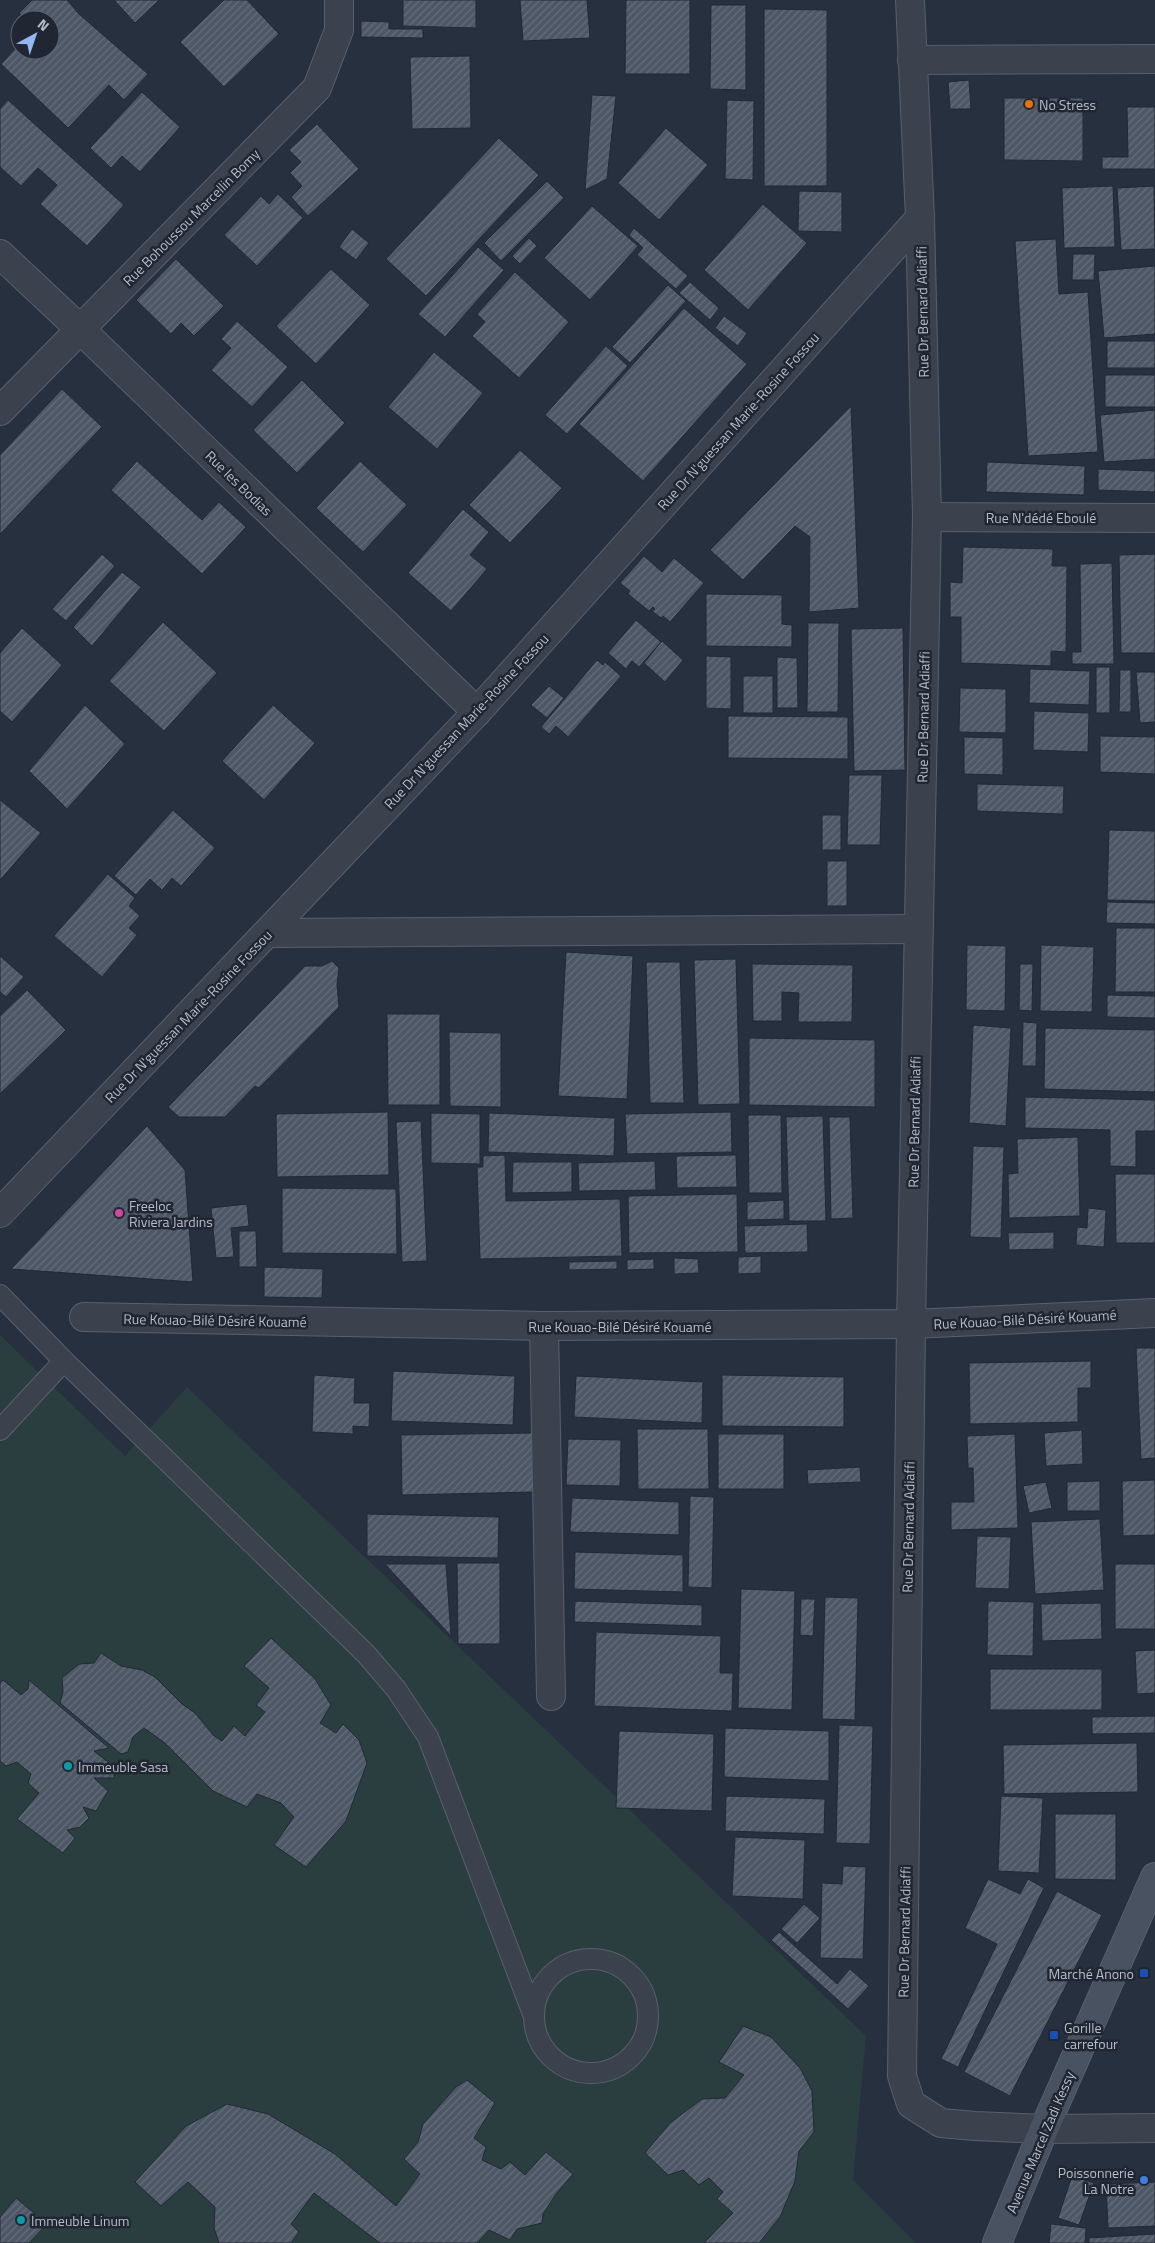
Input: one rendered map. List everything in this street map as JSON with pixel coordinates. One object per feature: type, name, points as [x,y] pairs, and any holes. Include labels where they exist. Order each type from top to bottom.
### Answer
[{"type":"street","name":"Rue Bohoussou Marcellin Bomy","points":[[0,411],[317,88],[339,30],[339,0]]},
{"type":"street","name":"Rue Dr Bernard Adiaffi","points":[[910,0],[920,218],[928,517],[910,1324],[902,2076],[911,2104],[941,2122],[975,2126],[1044,2129],[1155,2128]]},
{"type":"street","points":[[912,60],[1155,59]]},
{"type":"street","name":"Rue Dr N'guessan Marie-Rosine Fossou","points":[[0,1213],[477,712],[920,218]]},
{"type":"street","name":"Rue les Bodias","points":[[0,254],[477,712]]},
{"type":"street","name":"Rue N'dédé Eboulé","points":[[928,517],[1155,518]]},
{"type":"street","points":[[268,933],[918,929]]},
{"type":"street","name":"Rue Kouao-Bilé Désiré Kouamé","points":[[84,1317],[544,1326],[910,1324],[1155,1313]]},
{"type":"street","points":[[544,1326],[550,1696]]},
{"type":"street","name":"Avenue Marcel Zadi Kessy","points":[[997,2243],[1044,2129],[1155,1877]]},
{"type":"lane","points":[[0,1295],[64,1361],[366,1654],[396,1689],[428,1737],[533,2014],[537,2037],[549,2056],[568,2069],[590,2074],[612,2070],[631,2058],[644,2040],[649,2017],[645,1994],[633,1976],[614,1963],[592,1958],[570,1962],[551,1974],[538,1992],[533,2014]]},
{"type":"lane","points":[[0,1430],[64,1361]]},
{"type":"green space","points":[[0,1335],[125,1456],[187,1387],[866,2036],[853,2180],[916,2243],[0,2243]]},
{"type":"building","points":[[32,0],[67,0],[79,14],[148,74],[124,100],[109,85],[68,128],[1,64],[10,55],[10,60],[60,60],[60,10],[22,10]]},
{"type":"building","points":[[114,0],[159,0],[135,23]]},
{"type":"building","points":[[224,0],[247,0],[279,34],[224,87],[180,42]]},
{"type":"building","points":[[403,0],[476,0],[476,28],[403,26]]},
{"type":"building","points":[[520,0],[587,0],[590,38],[523,41]]},
{"type":"building","points":[[626,0],[690,0],[690,74],[625,74]]},
{"type":"building","points":[[711,5],[746,5],[746,90],[710,89]]},
{"type":"building","points":[[764,9],[827,10],[827,186],[764,186]]},
{"type":"building","points":[[361,21],[389,22],[389,29],[423,29],[423,38],[361,37]]},
{"type":"building","points":[[470,56],[471,128],[412,129],[410,57]]},
{"type":"building","points":[[969,80],[971,109],[950,109],[948,82]]},
{"type":"building","points":[[142,92],[180,127],[140,172],[122,156],[111,168],[90,148]]},
{"type":"building","points":[[592,95],[616,96],[607,179],[585,190]]},
{"type":"building","points":[[1004,98],[1083,98],[1083,161],[1004,160]]},
{"type":"building","points":[[8,100],[124,205],[87,246],[40,204],[57,185],[38,168],[21,186],[0,167],[0,109]]},
{"type":"building","points":[[727,100],[754,101],[753,180],[725,179]]},
{"type":"building","points":[[1127,107],[1155,107],[1155,169],[1102,169],[1102,157],[1128,157]]},
{"type":"building","points":[[317,124],[359,169],[308,216],[291,197],[302,186],[290,173],[301,162],[289,150]]},
{"type":"building","points":[[666,128],[708,165],[659,220],[618,183]]},
{"type":"building","points":[[499,138],[539,175],[426,296],[386,259]]},
{"type":"building","points":[[547,181],[564,198],[501,261],[484,243]]},
{"type":"building","points":[[1113,186],[1115,247],[1064,248],[1062,188]]},
{"type":"building","points":[[1154,186],[1155,249],[1121,250],[1117,188]]},
{"type":"building","points":[[799,191],[842,192],[842,232],[798,231]]},
{"type":"building","points":[[278,194],[303,218],[257,266],[224,235],[261,196],[269,204]]},
{"type":"building","points":[[763,204],[807,243],[748,310],[704,270]]},
{"type":"building","points":[[592,206],[638,246],[590,300],[544,258]]},
{"type":"building","points":[[634,228],[688,276],[676,289],[637,255],[643,248],[629,235]]},
{"type":"building","points":[[352,229],[369,243],[356,260],[339,247]]},
{"type":"building","points":[[529,238],[537,246],[520,264],[512,256]]},
{"type":"building","points":[[1056,239],[1059,294],[1088,292],[1098,452],[1028,456],[1015,241]]},
{"type":"building","points":[[478,247],[504,270],[445,337],[418,314]]},
{"type":"building","points":[[1073,254],[1095,254],[1094,280],[1072,280]]},
{"type":"building","points":[[176,259],[224,306],[194,336],[181,323],[171,334],[136,300]]},
{"type":"building","points":[[1155,266],[1155,334],[1104,338],[1098,271]]},
{"type":"building","points":[[331,269],[370,305],[316,364],[276,326]]},
{"type":"building","points":[[515,272],[569,322],[519,378],[472,336],[485,322],[477,314]]},
{"type":"building","points":[[690,282],[719,308],[710,320],[679,293]]},
{"type":"building","points":[[668,285],[686,301],[630,363],[612,347]]},
{"type":"building","points":[[684,308],[747,364],[643,481],[579,424]]},
{"type":"building","points":[[724,316],[747,333],[738,346],[715,328]]},
{"type":"building","points":[[237,321],[288,367],[252,407],[211,370],[231,348],[221,339]]},
{"type":"building","points":[[1107,341],[1155,341],[1155,368],[1107,368]]},
{"type":"building","points":[[606,346],[628,366],[567,434],[545,415]]},
{"type":"building","points":[[434,352],[483,393],[437,449],[388,407]]},
{"type":"building","points":[[1105,375],[1155,375],[1155,407],[1105,407]]},
{"type":"building","points":[[302,380],[345,423],[297,473],[253,430]]},
{"type":"building","points":[[62,389],[102,427],[0,534],[0,455]]},
{"type":"building","points":[[851,406],[859,608],[809,612],[810,537],[795,526],[743,580],[710,550]]},
{"type":"building","points":[[1155,410],[1155,459],[1104,462],[1100,415]]},
{"type":"building","points":[[520,450],[562,488],[510,543],[469,505]]},
{"type":"building","points":[[137,461],[202,520],[219,502],[246,527],[202,574],[111,490]]},
{"type":"building","points":[[360,461],[407,505],[363,552],[316,508]]},
{"type":"building","points":[[987,462],[1085,466],[1084,495],[986,492]]},
{"type":"building","points":[[1098,469],[1155,471],[1155,492],[1098,490]]},
{"type":"building","points":[[463,509],[489,532],[470,555],[487,569],[451,611],[408,573]]},
{"type":"building","points":[[963,547],[1053,549],[1052,566],[1067,566],[1066,652],[1051,651],[1051,666],[961,663],[961,617],[950,617],[950,582],[962,583]]},
{"type":"building","points":[[102,554],[115,566],[66,621],[52,609]]},
{"type":"building","points":[[1155,554],[1155,653],[1121,653],[1119,555]]},
{"type":"building","points":[[644,556],[662,572],[674,558],[704,583],[670,622],[652,611],[655,609],[653,607],[649,611],[628,594],[630,591],[620,583]]},
{"type":"building","points":[[1112,563],[1114,664],[1072,664],[1072,652],[1081,652],[1080,564]]},
{"type":"building","points":[[122,572],[141,587],[92,646],[73,627]]},
{"type":"building","points":[[706,594],[782,595],[782,624],[792,625],[792,647],[706,646]]},
{"type":"building","points":[[636,620],[661,642],[639,667],[632,661],[626,669],[608,653]]},
{"type":"building","points":[[163,622],[217,673],[164,731],[109,681]]},
{"type":"building","points":[[808,623],[839,623],[838,712],[807,712]]},
{"type":"building","points":[[22,628],[62,665],[12,722],[0,711],[0,653]]},
{"type":"building","points":[[903,628],[905,770],[854,771],[851,629]]},
{"type":"building","points":[[662,641],[683,660],[665,682],[644,663]]},
{"type":"building","points":[[706,656],[731,657],[731,709],[706,708]]},
{"type":"building","points":[[777,657],[797,658],[798,708],[777,708]]},
{"type":"building","points":[[597,660],[603,665],[605,662],[621,676],[568,737],[556,726],[549,734],[541,727]]},
{"type":"building","points":[[1096,667],[1110,667],[1110,713],[1096,713]]},
{"type":"building","points":[[1030,669],[1090,671],[1089,705],[1029,703]]},
{"type":"building","points":[[1120,670],[1131,670],[1131,712],[1119,712]]},
{"type":"building","points":[[1136,672],[1155,672],[1155,722],[1140,723]]},
{"type":"building","points":[[743,676],[773,676],[773,713],[743,713]]},
{"type":"building","points":[[549,686],[564,698],[547,718],[531,705]]},
{"type":"building","points":[[960,688],[1006,689],[1006,733],[959,732]]},
{"type":"building","points":[[85,705],[125,744],[67,809],[29,771]]},
{"type":"building","points":[[273,705],[315,743],[264,800],[222,761]]},
{"type":"building","points":[[1034,711],[1089,713],[1088,752],[1033,750]]},
{"type":"building","points":[[728,716],[848,717],[848,759],[728,758]]},
{"type":"building","points":[[1100,736],[1155,737],[1155,774],[1100,772]]},
{"type":"building","points":[[964,737],[1003,738],[1003,775],[964,774]]},
{"type":"building","points":[[849,775],[882,775],[880,845],[847,845]]},
{"type":"building","points":[[977,784],[1064,786],[1063,814],[977,811]]},
{"type":"building","points":[[0,800],[41,833],[0,880]]},
{"type":"building","points":[[173,810],[215,848],[181,886],[172,878],[162,890],[150,879],[136,895],[114,876]]},
{"type":"building","points":[[822,815],[841,815],[841,850],[822,850]]},
{"type":"building","points":[[1109,830],[1155,831],[1155,901],[1107,900]]},
{"type":"building","points":[[827,861],[847,861],[847,906],[827,906]]},
{"type":"building","points":[[108,874],[135,898],[129,906],[140,916],[129,928],[137,935],[102,977],[54,936]]},
{"type":"building","points":[[1107,902],[1155,903],[1155,924],[1106,923]]},
{"type":"building","points":[[1116,928],[1155,928],[1155,992],[1115,992]]},
{"type":"building","points":[[967,945],[1006,946],[1005,1011],[966,1010]]},
{"type":"building","points":[[1041,945],[1094,947],[1092,1012],[1040,1011]]},
{"type":"building","points":[[566,952],[633,956],[627,1099],[558,1096]]},
{"type":"building","points":[[0,956],[24,977],[6,997],[0,992]]},
{"type":"building","points":[[736,959],[740,1104],[698,1105],[694,960]]},
{"type":"building","points":[[332,961],[339,968],[337,984],[339,1007],[259,1088],[255,1086],[225,1117],[179,1117],[168,1107],[305,966],[322,966]]},
{"type":"building","points":[[646,962],[680,962],[684,1103],[650,1103]]},
{"type":"building","points":[[752,964],[853,965],[852,1022],[798,1022],[799,993],[782,992],[782,1021],[753,1021]]},
{"type":"building","points":[[1020,964],[1033,964],[1032,1011],[1019,1010]]},
{"type":"building","points":[[27,990],[66,1030],[0,1094],[0,1016]]},
{"type":"building","points":[[1107,995],[1155,996],[1155,1018],[1107,1017]]},
{"type":"building","points":[[387,1014],[440,1014],[440,1105],[388,1105]]},
{"type":"building","points":[[1023,1022],[1037,1023],[1036,1066],[1022,1066]]},
{"type":"building","points":[[973,1025],[1011,1028],[1006,1126],[969,1123]]},
{"type":"building","points":[[1045,1028],[1155,1030],[1155,1092],[1044,1089]]},
{"type":"building","points":[[449,1032],[501,1033],[501,1107],[450,1106]]},
{"type":"building","points":[[749,1038],[875,1040],[875,1107],[749,1105]]},
{"type":"building","points":[[1025,1097],[1155,1100],[1155,1131],[1136,1131],[1136,1167],[1110,1166],[1110,1130],[1025,1128]]},
{"type":"building","points":[[388,1112],[389,1175],[277,1177],[276,1114]]},
{"type":"building","points":[[731,1112],[732,1152],[627,1154],[625,1114]]},
{"type":"building","points":[[431,1113],[480,1114],[480,1164],[431,1163]]},
{"type":"building","points":[[489,1113],[615,1118],[614,1156],[488,1152]]},
{"type":"building","points":[[748,1115],[781,1115],[782,1193],[749,1193]]},
{"type":"building","points":[[823,1116],[826,1221],[789,1221],[786,1117]]},
{"type":"building","points":[[829,1117],[850,1117],[853,1218],[831,1219]]},
{"type":"building","points":[[421,1121],[427,1261],[402,1262],[396,1122]]},
{"type":"building","points":[[147,1126],[185,1170],[193,1282],[11,1269]]},
{"type":"building","points":[[1078,1137],[1080,1216],[1009,1218],[1008,1174],[1018,1173],[1017,1139]]},
{"type":"building","points":[[973,1146],[1004,1147],[1001,1238],[970,1237]]},
{"type":"building","points":[[505,1155],[506,1201],[620,1199],[622,1256],[480,1259],[477,1167],[483,1167],[483,1156]]},
{"type":"building","points":[[736,1155],[737,1187],[677,1188],[676,1156]]},
{"type":"building","points":[[655,1161],[656,1190],[579,1191],[578,1163]]},
{"type":"building","points":[[513,1162],[572,1162],[572,1192],[512,1193]]},
{"type":"building","points":[[1115,1174],[1155,1174],[1155,1243],[1116,1243]]},
{"type":"building","points":[[282,1188],[396,1189],[397,1254],[282,1253]]},
{"type":"building","points":[[737,1194],[738,1252],[629,1253],[628,1196]]},
{"type":"building","points":[[784,1200],[784,1219],[747,1220],[747,1202]]},
{"type":"building","points":[[247,1204],[249,1226],[231,1228],[234,1257],[216,1258],[211,1208]]},
{"type":"building","points":[[1088,1208],[1106,1210],[1104,1247],[1076,1245],[1077,1227],[1087,1228]]},
{"type":"building","points":[[807,1224],[808,1252],[745,1253],[744,1226]]},
{"type":"building","points":[[239,1231],[256,1231],[257,1267],[239,1267]]},
{"type":"building","points":[[1054,1232],[1054,1249],[1009,1250],[1008,1233]]},
{"type":"building","points":[[761,1256],[761,1273],[738,1274],[738,1257]]},
{"type":"building","points":[[674,1258],[698,1259],[699,1273],[674,1274]]},
{"type":"building","points":[[654,1259],[654,1269],[627,1270],[627,1260]]},
{"type":"building","points":[[617,1261],[617,1269],[569,1270],[569,1262]]},
{"type":"building","points":[[264,1267],[323,1269],[322,1298],[264,1297]]},
{"type":"building","points":[[1136,1348],[1155,1348],[1155,1458],[1141,1459]]},
{"type":"building","points":[[1091,1361],[1091,1388],[1078,1388],[1078,1422],[970,1424],[969,1363]]},
{"type":"building","points":[[393,1371],[515,1376],[513,1425],[391,1421]]},
{"type":"building","points":[[314,1375],[355,1378],[354,1403],[370,1403],[369,1427],[353,1426],[353,1434],[312,1432]]},
{"type":"building","points":[[722,1375],[844,1377],[844,1427],[722,1426]]},
{"type":"building","points":[[576,1376],[703,1382],[702,1423],[574,1417]]},
{"type":"building","points":[[637,1429],[708,1429],[709,1489],[638,1489]]},
{"type":"building","points":[[1082,1430],[1083,1464],[1046,1466],[1044,1433]]},
{"type":"building","points":[[532,1433],[533,1492],[402,1495],[401,1435]]},
{"type":"building","points":[[718,1434],[784,1434],[784,1489],[718,1489]]},
{"type":"building","points":[[1015,1434],[1018,1528],[951,1530],[951,1502],[974,1502],[973,1468],[968,1468],[967,1436]]},
{"type":"building","points":[[568,1439],[621,1440],[620,1486],[566,1485]]},
{"type":"building","points":[[860,1467],[861,1482],[808,1484],[807,1470]]},
{"type":"building","points":[[1155,1480],[1155,1535],[1123,1536],[1122,1481]]},
{"type":"building","points":[[1100,1481],[1100,1511],[1067,1511],[1067,1482]]},
{"type":"building","points":[[1046,1482],[1052,1508],[1029,1513],[1023,1486]]},
{"type":"building","points":[[690,1496],[714,1497],[712,1588],[688,1587]]},
{"type":"building","points":[[572,1498],[679,1502],[679,1535],[570,1532]]},
{"type":"building","points":[[367,1514],[499,1517],[498,1558],[367,1556]]},
{"type":"building","points":[[1100,1519],[1104,1590],[1035,1594],[1031,1522]]},
{"type":"building","points":[[977,1536],[1011,1537],[1009,1589],[975,1588]]},
{"type":"building","points":[[575,1552],[683,1555],[683,1592],[574,1589]]},
{"type":"building","points":[[457,1563],[500,1563],[500,1644],[458,1644]]},
{"type":"building","points":[[385,1564],[446,1564],[451,1636]]},
{"type":"building","points":[[1115,1564],[1155,1564],[1155,1629],[1115,1629]]},
{"type":"building","points":[[741,1589],[795,1591],[792,1710],[738,1708]]},
{"type":"building","points":[[825,1597],[858,1598],[855,1720],[822,1719]]},
{"type":"building","points":[[801,1599],[815,1599],[813,1636],[800,1635]]},
{"type":"building","points":[[575,1601],[702,1605],[702,1626],[574,1622]]},
{"type":"building","points":[[988,1601],[1034,1602],[1033,1656],[987,1655]]},
{"type":"building","points":[[1101,1603],[1102,1639],[1042,1641],[1041,1604]]},
{"type":"building","points":[[596,1632],[721,1636],[720,1673],[733,1673],[732,1711],[594,1706]]},
{"type":"building","points":[[271,1638],[315,1679],[331,1705],[320,1723],[336,1733],[343,1724],[359,1740],[367,1763],[346,1821],[306,1867],[274,1845],[294,1817],[281,1803],[257,1794],[247,1807],[213,1791],[165,1743],[144,1728],[133,1737],[128,1752],[121,1754],[60,1703],[63,1692],[62,1678],[79,1664],[94,1663],[101,1653],[121,1666],[142,1670],[155,1677],[182,1704],[195,1713],[214,1736],[222,1741],[234,1726],[245,1736],[265,1712],[256,1705],[269,1688],[244,1666]]},
{"type":"building","points":[[1155,1650],[1155,1693],[1137,1694],[1135,1651]]},
{"type":"building","points":[[990,1669],[1102,1669],[1102,1710],[990,1710]]},
{"type":"building","name":"Immeuble Sasa","points":[[3,1680],[21,1695],[28,1689],[29,1680],[109,1748],[94,1751],[114,1767],[114,1778],[94,1778],[108,1791],[96,1811],[83,1807],[89,1818],[80,1827],[67,1830],[75,1838],[63,1853],[17,1819],[39,1793],[28,1783],[31,1774],[17,1762],[6,1766],[0,1761],[0,1683]]},
{"type":"building","points":[[1155,1716],[1155,1733],[1092,1734],[1092,1717]]},
{"type":"building","points":[[839,1725],[873,1726],[870,1844],[836,1843]]},
{"type":"building","points":[[725,1728],[829,1731],[829,1781],[724,1777]]},
{"type":"building","points":[[619,1731],[714,1734],[712,1811],[616,1808]]},
{"type":"building","points":[[1137,1743],[1138,1792],[1004,1794],[1003,1745]]},
{"type":"building","points":[[726,1796],[825,1799],[824,1834],[725,1831]]},
{"type":"building","points":[[1001,1796],[1043,1798],[1039,1873],[998,1871]]},
{"type":"building","points":[[1055,1814],[1116,1814],[1116,1880],[1055,1879]]},
{"type":"building","points":[[735,1837],[805,1840],[803,1899],[732,1896]]},
{"type":"building","points":[[843,1866],[866,1867],[863,1959],[820,1958],[822,1883],[842,1884]]},
{"type":"building","points":[[988,1879],[1020,1894],[1028,1879],[1044,1888],[958,2067],[941,2059],[997,1944],[965,1928]]},
{"type":"building","points":[[1057,1891],[1102,1915],[1010,2096],[964,2072]]},
{"type":"building","points":[[804,1904],[820,1918],[797,1943],[781,1929]]},
{"type":"building","points":[[779,1932],[837,1984],[850,1969],[869,1986],[848,2009],[771,1940]]},
{"type":"building","points":[[743,2026],[771,2037],[800,2068],[812,2091],[814,2132],[799,2151],[795,2181],[780,2217],[759,2243],[704,2243],[733,2213],[717,2199],[723,2192],[709,2178],[699,2185],[683,2170],[668,2175],[645,2153],[670,2123],[702,2099],[725,2098],[744,2075],[719,2062]]},
{"type":"building","points":[[467,2080],[495,2103],[474,2138],[486,2147],[482,2160],[501,2169],[510,2162],[525,2175],[546,2152],[573,2174],[556,2194],[543,2214],[542,2223],[517,2229],[510,2240],[489,2230],[477,2243],[380,2243],[314,2193],[291,2224],[299,2232],[291,2243],[219,2243],[214,2228],[215,2207],[188,2182],[161,2206],[135,2182],[186,2126],[227,2104],[268,2114],[335,2154],[396,2206],[420,2174],[404,2159],[418,2142],[423,2124],[456,2087]]},
{"type":"building","points":[[1072,2176],[1094,2183],[1079,2225],[1058,2218]]},
{"type":"building","points":[[1155,2182],[1155,2226],[1108,2228],[1106,2184]]},
{"type":"building","name":"Immeuble Linum","points":[[16,2198],[47,2224],[29,2243],[0,2243],[0,2217]]},
{"type":"building","points":[[1051,2224],[1086,2228],[1085,2243],[1049,2243]]},
{"type":"building","points":[[1155,2234],[1155,2243],[1089,2243],[1089,2238]]},
{"type":"place","name":"No Stress","points":[[1029,104]]},
{"type":"place","name":"Freeloc Riviera Jardins","points":[[119,1213]]},
{"type":"place","name":"Immeuble Sasa","points":[[68,1766]]},
{"type":"place","name":"Marché Anono","points":[[1144,1973]]},
{"type":"place","name":"Gorille carrefour","points":[[1054,2035]]},
{"type":"place","name":"Poissonnerie La Notre","points":[[1144,2180]]},
{"type":"place","name":"Immeuble Linum","points":[[21,2220]]}]
